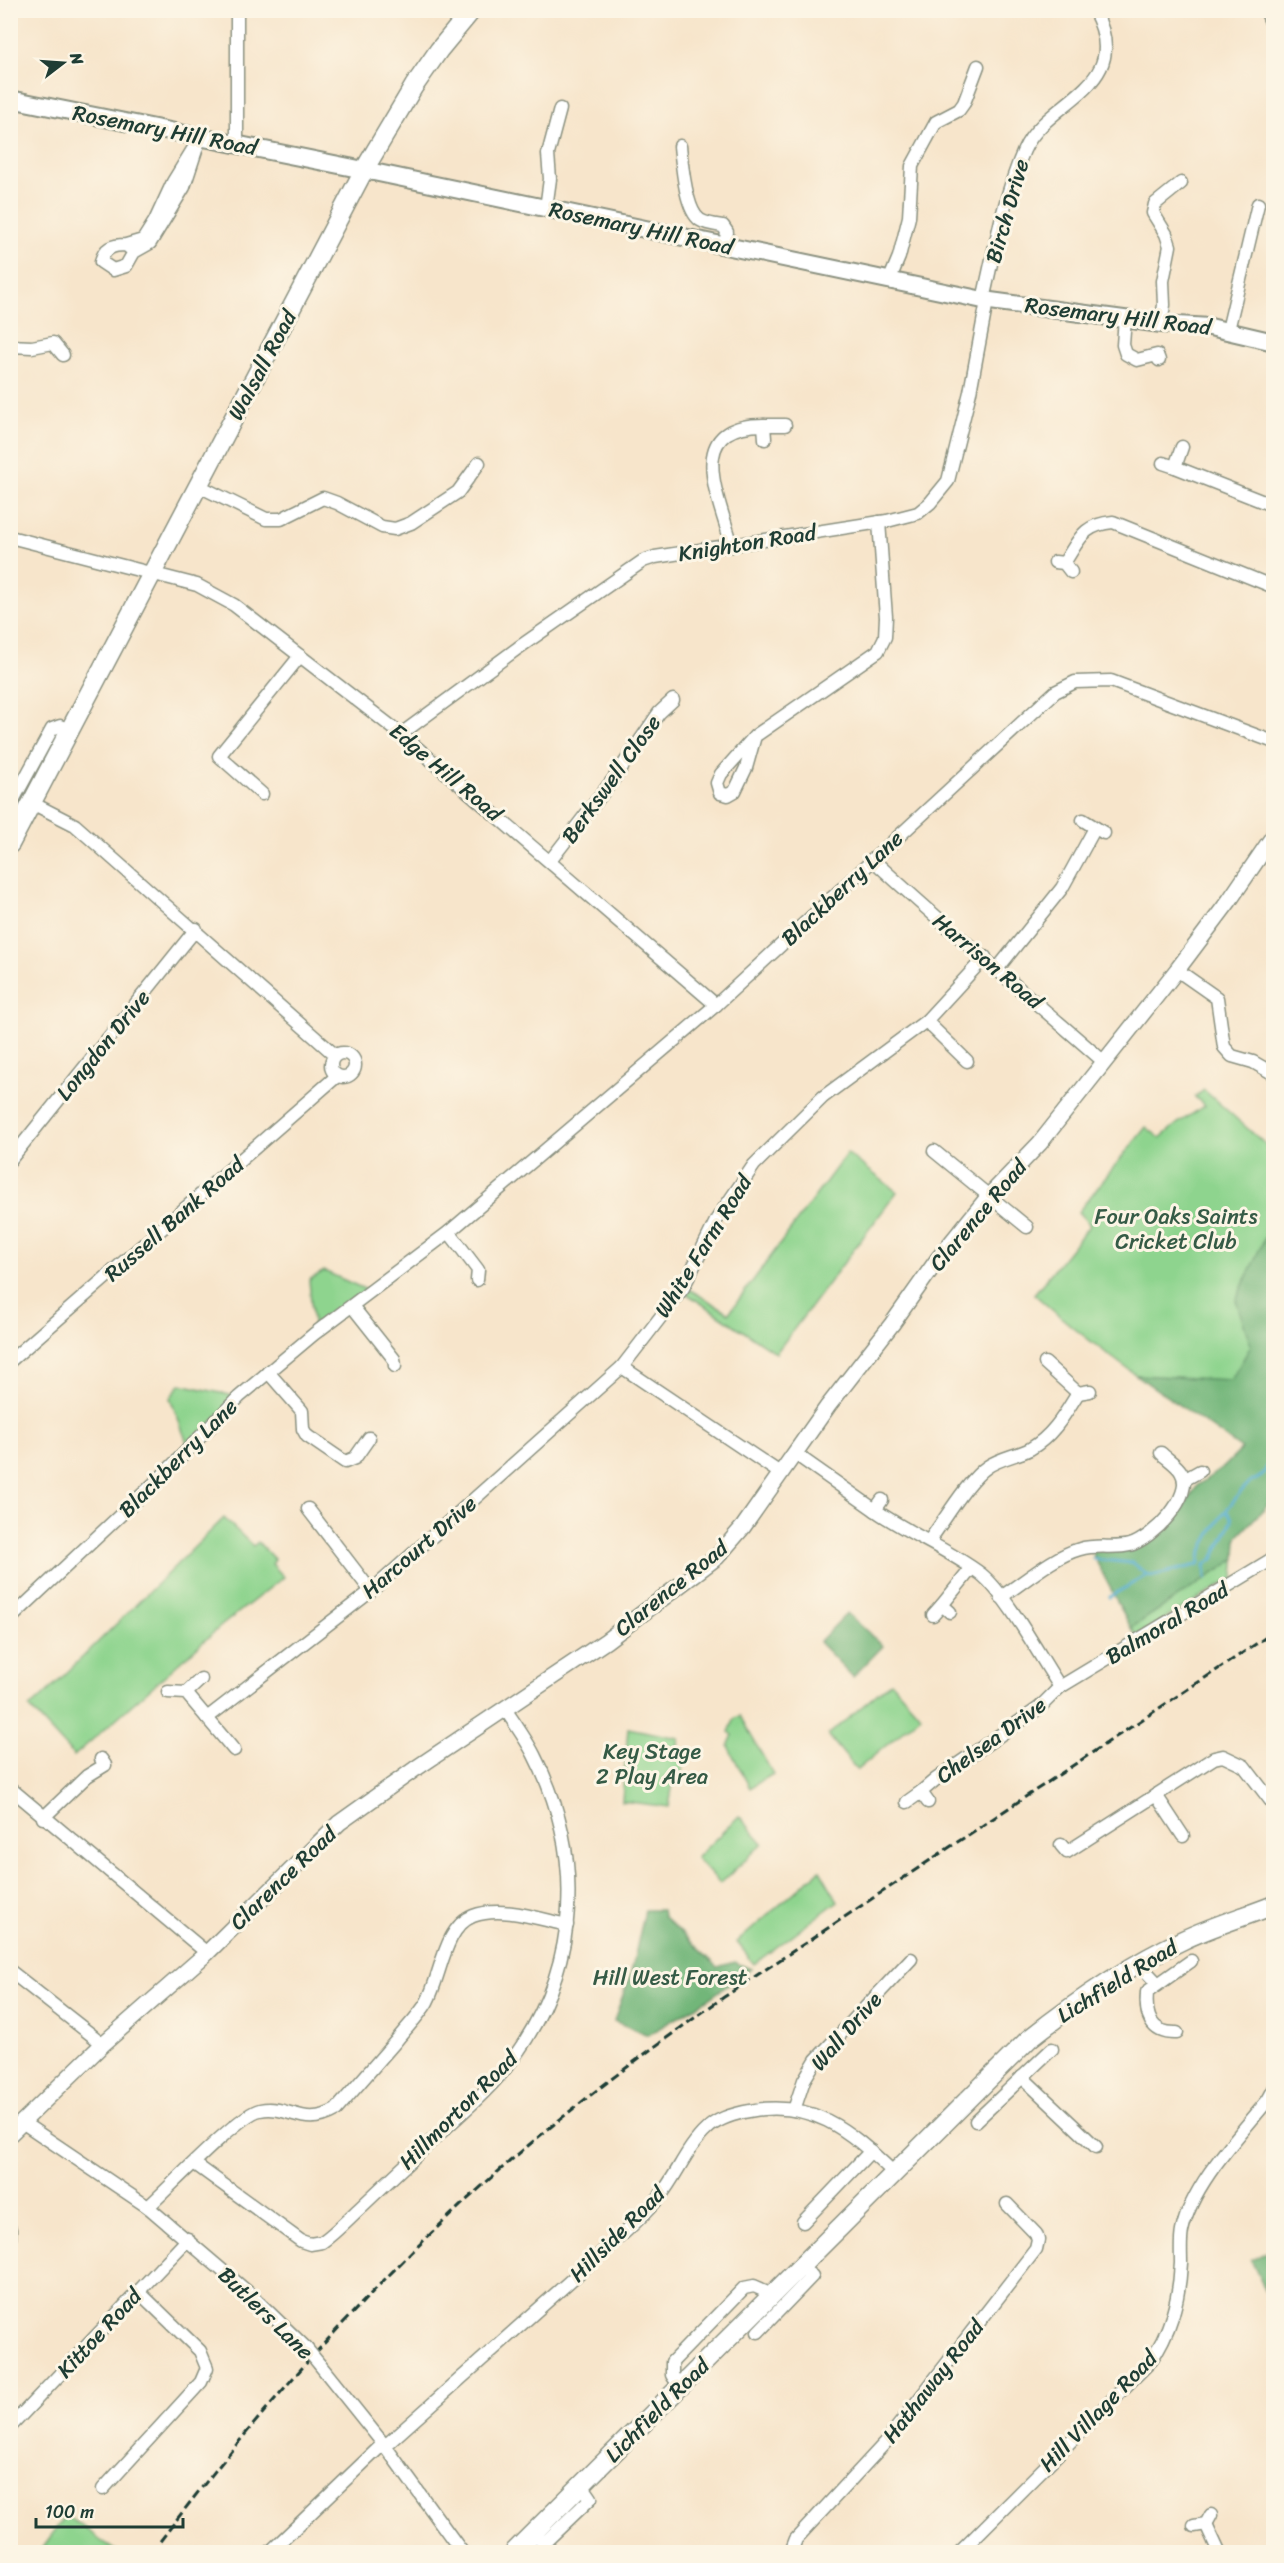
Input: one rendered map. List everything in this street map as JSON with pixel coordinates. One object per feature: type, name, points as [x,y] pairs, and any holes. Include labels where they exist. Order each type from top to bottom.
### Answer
[{"type":"main road","name":"Walsall Road","points":[[10,844],[364,170],[414,86],[439,50],[472,10]]},
{"type":"main road","name":"Rosemary Hill Road","points":[[10,99],[364,170],[985,300],[1161,324],[1228,330],[1274,342]]},
{"type":"main road","name":"Lichfield Road","points":[[514,2553],[540,2538],[582,2485],[893,2172],[1043,2028],[1096,1989],[1138,1963],[1185,1939],[1274,1905]]},
{"type":"street","points":[[237,10],[237,145]]},
{"type":"street","name":"Birch Drive","points":[[985,300],[996,241],[1019,163],[1029,140],[1088,87],[1101,66],[1104,38],[1101,24],[1094,10]]},
{"type":"street","points":[[1266,10],[1274,28]]},
{"type":"street","points":[[889,281],[899,257],[909,217],[912,166],[936,122],[959,110],[978,66]]},
{"type":"street","points":[[546,208],[550,180],[548,154],[560,109]]},
{"type":"street","points":[[130,248],[142,240],[155,221],[173,182],[200,138]]},
{"type":"street","points":[[680,146],[686,190],[696,218],[702,222],[723,226],[727,232],[725,247]]},
{"type":"street","points":[[1161,324],[1164,305],[1163,281],[1170,246],[1166,234],[1153,213],[1155,204],[1181,183]]},
{"type":"street","points":[[1228,330],[1258,204]]},
{"type":"street","name":"Knighton Road","points":[[401,734],[518,648],[643,561],[655,557],[879,522],[918,513],[930,503],[948,481],[970,392],[985,300]]},
{"type":"street","points":[[1125,318],[1123,345],[1126,354],[1137,360],[1157,355],[1159,360]]},
{"type":"street","points":[[10,346],[42,346],[53,343],[62,333]]},
{"type":"street","points":[[53,343],[63,355]]},
{"type":"street","points":[[732,546],[710,463],[714,447],[724,434],[744,425],[785,425]]},
{"type":"street","points":[[764,425],[765,439]]},
{"type":"street","points":[[1176,467],[1182,447]]},
{"type":"street","points":[[199,486],[266,519],[281,519],[323,498],[382,527],[395,529],[411,523],[458,492],[478,463]]},
{"type":"street","points":[[1163,463],[1274,506]]},
{"type":"street","points":[[755,736],[878,651],[885,637],[886,617],[879,522]]},
{"type":"street","points":[[1063,566],[1086,530],[1096,524],[1113,522],[1274,587]]},
{"type":"street","name":"Edge Hill Road","points":[[10,537],[197,585],[216,594],[401,734],[716,1005]]},
{"type":"street","points":[[262,794],[219,756],[300,656]]},
{"type":"street","name":"Blackberry Lane","points":[[10,1619],[163,1475],[239,1397],[449,1232],[716,1005],[1055,692],[1075,682],[1111,681],[1274,742]]},
{"type":"street","name":"Berkswell Close","points":[[550,861],[615,777],[659,712],[674,700]]},
{"type":"street","points":[[10,806],[52,729],[60,726],[69,731]]},
{"type":"street","name":"Russell Bank Road","points":[[10,1361],[337,1076],[351,1075],[355,1062],[347,1053],[335,1054],[75,825],[32,803]]},
{"type":"street","points":[[998,968],[1062,888],[1100,830],[1083,820]]},
{"type":"street","name":"Clarence Road","points":[[10,2134],[103,2044],[207,1953],[339,1823],[606,1641],[717,1557],[743,1527],[794,1453],[938,1259],[989,1196],[1040,1143],[1177,970],[1229,901],[1274,835]]},
{"type":"street","name":"Harrison Road","points":[[872,859],[920,904],[998,968],[1104,1062]]},
{"type":"street","name":"Longdon Drive","points":[[10,1160],[196,930]]},
{"type":"street","name":"White Farm Road","points":[[622,1367],[683,1288],[717,1219],[754,1165],[823,1097],[926,1021],[985,957]]},
{"type":"street","points":[[1177,970],[1217,998],[1224,1047],[1232,1056],[1253,1062],[1273,1075]]},
{"type":"street","points":[[926,1021],[968,1061]]},
{"type":"street","points":[[335,1054],[330,1065],[337,1076]]},
{"type":"street","points":[[934,1151],[1027,1227]]},
{"type":"street","points":[[449,1232],[478,1270],[477,1280]]},
{"type":"street","points":[[352,1306],[394,1359],[395,1366]]},
{"type":"street","points":[[929,1540],[978,1475],[995,1463],[1029,1449],[1043,1439],[1056,1427],[1084,1392],[1045,1363]]},
{"type":"street","points":[[622,1367],[780,1473]]},
{"type":"street","name":"Harcourt Drive","points":[[207,1718],[371,1590],[622,1367]]},
{"type":"street","points":[[268,1372],[302,1411],[303,1429],[307,1436],[345,1462],[355,1458],[369,1438]]},
{"type":"street","points":[[794,1453],[878,1505],[903,1530],[929,1540],[980,1574],[1001,1597],[1060,1687]]},
{"type":"street","points":[[1001,1597],[1066,1555],[1080,1549],[1130,1545],[1159,1526],[1179,1504],[1184,1480],[1181,1472],[1161,1453]]},
{"type":"street","points":[[1184,1480],[1200,1471]]},
{"type":"street","points":[[308,1509],[371,1590]]},
{"type":"street","name":"Balmoral Road","points":[[1060,1687],[1274,1558]]},
{"type":"street","points":[[933,1615],[946,1608],[971,1569]]},
{"type":"street","points":[[168,1692],[186,1693],[201,1679]]},
{"type":"street","name":"Chelsea Drive","points":[[908,1802],[925,1797],[980,1748],[1039,1708],[1060,1687]]},
{"type":"street","points":[[186,1693],[234,1750]]},
{"type":"street","name":"Hillmorton Road","points":[[195,2164],[301,2241],[315,2243],[329,2236],[496,2078],[514,2058],[547,2000],[564,1948],[567,1925],[567,1875],[555,1808],[533,1754],[505,1709]]},
{"type":"street","points":[[1068,1853],[1214,1758],[1223,1756],[1244,1766],[1274,1805]]},
{"type":"street","points":[[44,1818],[87,1776],[106,1764]]},
{"type":"street","points":[[10,1788],[207,1953]]},
{"type":"street","points":[[1156,1795],[1183,1836]]},
{"type":"street","points":[[148,2207],[250,2113],[274,2110],[306,2118],[327,2115],[336,2110],[421,2011],[432,1990],[454,1929],[471,1917],[500,1912],[567,1925]]},
{"type":"street","name":"Wall Drive","points":[[794,2110],[804,2080],[816,2060],[911,1959]]},
{"type":"street","points":[[1177,2033],[1166,2034],[1153,2025],[1146,2011],[1147,1992],[1191,1961]]},
{"type":"street","points":[[1138,1963],[1157,1983]]},
{"type":"street","points":[[10,1971],[103,2044]]},
{"type":"street","name":"Lichfield Road","points":[[976,2121],[1052,2049]]},
{"type":"street","points":[[1022,2076],[1096,2147]]},
{"type":"street","points":[[979,2087],[994,2102]]},
{"type":"street","name":"Hill Village Road","points":[[960,2553],[1149,2363],[1158,2350],[1176,2307],[1182,2231],[1195,2198],[1212,2168],[1268,2100],[1274,2089]]},
{"type":"street","name":"Hillside Road","points":[[270,2553],[384,2445],[625,2232],[660,2196],[698,2138],[713,2124],[724,2118],[752,2110],[794,2110],[816,2115],[855,2136],[893,2172]]},
{"type":"street","name":"Butlers Lane","points":[[22,2122],[148,2207],[250,2294],[306,2348],[384,2445],[462,2553]]},
{"type":"street","points":[[803,2222],[871,2151]]},
{"type":"street","name":"Hathaway Road","points":[[792,2553],[796,2539],[885,2443],[1036,2249],[1038,2240],[1036,2234],[1007,2204]]},
{"type":"street","points":[[10,2229],[10,2238]]},
{"type":"street","name":"Kittoe Road","points":[[10,2427],[188,2240]]},
{"type":"street","points":[[758,2332],[812,2276],[800,2267]]},
{"type":"street","points":[[103,2489],[201,2382],[207,2368],[200,2351],[138,2291]]},
{"type":"street","points":[[1204,2522],[1220,2553]]},
{"type":"street","points":[[535,2553],[540,2538]]},
{"type":"green space","name":"Four Oaks Saints Cricket Club","points":[[1204,1090],[1273,1151],[1273,1499],[1237,1537],[1234,1578],[1136,1636],[1091,1551],[1156,1532],[1179,1513],[1198,1485],[1225,1466],[1242,1449],[1109,1355],[1034,1294],[1090,1225],[1078,1212],[1146,1127],[1160,1138],[1205,1106],[1195,1097]]},
{"type":"green space","points":[[847,1153],[897,1192],[776,1353],[687,1294],[689,1289],[729,1313]]},
{"type":"green space","points":[[1273,1220],[1273,1499],[1237,1537],[1236,1559],[1131,1628],[1091,1551],[1156,1532],[1179,1513],[1198,1485],[1223,1468],[1242,1449],[1136,1375],[1231,1380],[1251,1346],[1236,1300]]},
{"type":"green space","points":[[324,1271],[371,1292],[314,1334],[309,1280]]},
{"type":"green space","points":[[180,1384],[239,1397],[189,1448],[170,1398]]},
{"type":"green space","points":[[224,1518],[253,1546],[258,1542],[275,1560],[272,1564],[284,1577],[221,1626],[74,1756],[29,1707],[41,1698]]},
{"type":"green space","points":[[847,1613],[883,1646],[853,1677],[819,1642]]},
{"type":"green space","points":[[891,1682],[921,1716],[857,1770],[828,1735]]},
{"type":"green space","points":[[740,1716],[773,1774],[750,1788],[728,1746],[733,1735],[729,1732],[735,1718]]},
{"type":"green space","name":"Key Stage 2 Play Area","points":[[628,1728],[679,1738],[677,1754],[685,1756],[680,1782],[673,1782],[669,1807],[622,1801]]},
{"type":"green space","points":[[739,1816],[763,1843],[720,1884],[696,1858]]},
{"type":"green space","points":[[820,1870],[838,1901],[754,1964],[737,1942]]},
{"type":"green space","name":"Hill West Forest","points":[[645,1910],[662,1910],[663,1916],[718,1967],[734,1962],[751,1969],[708,1999],[648,2035],[614,2021],[631,1973]]},
{"type":"green space","points":[[1273,2248],[1273,2280],[1266,2292],[1251,2260]]},
{"type":"green space","points":[[66,2515],[118,2552],[39,2552]]},
{"type":"waterway","points":[[1093,1559],[1133,1563],[1147,1575],[1152,1576],[1197,1565],[1200,1563],[1204,1546],[1226,1510],[1248,1484],[1262,1475],[1274,1459]]},
{"type":"waterway","points":[[1206,1578],[1205,1565],[1213,1559],[1232,1521],[1227,1512]]},
{"type":"waterway","points":[[1109,1597],[1147,1575]]},
{"type":"railway","points":[[152,2552],[276,2397],[366,2299],[460,2206],[561,2119],[724,1997],[1274,1632]]}]
